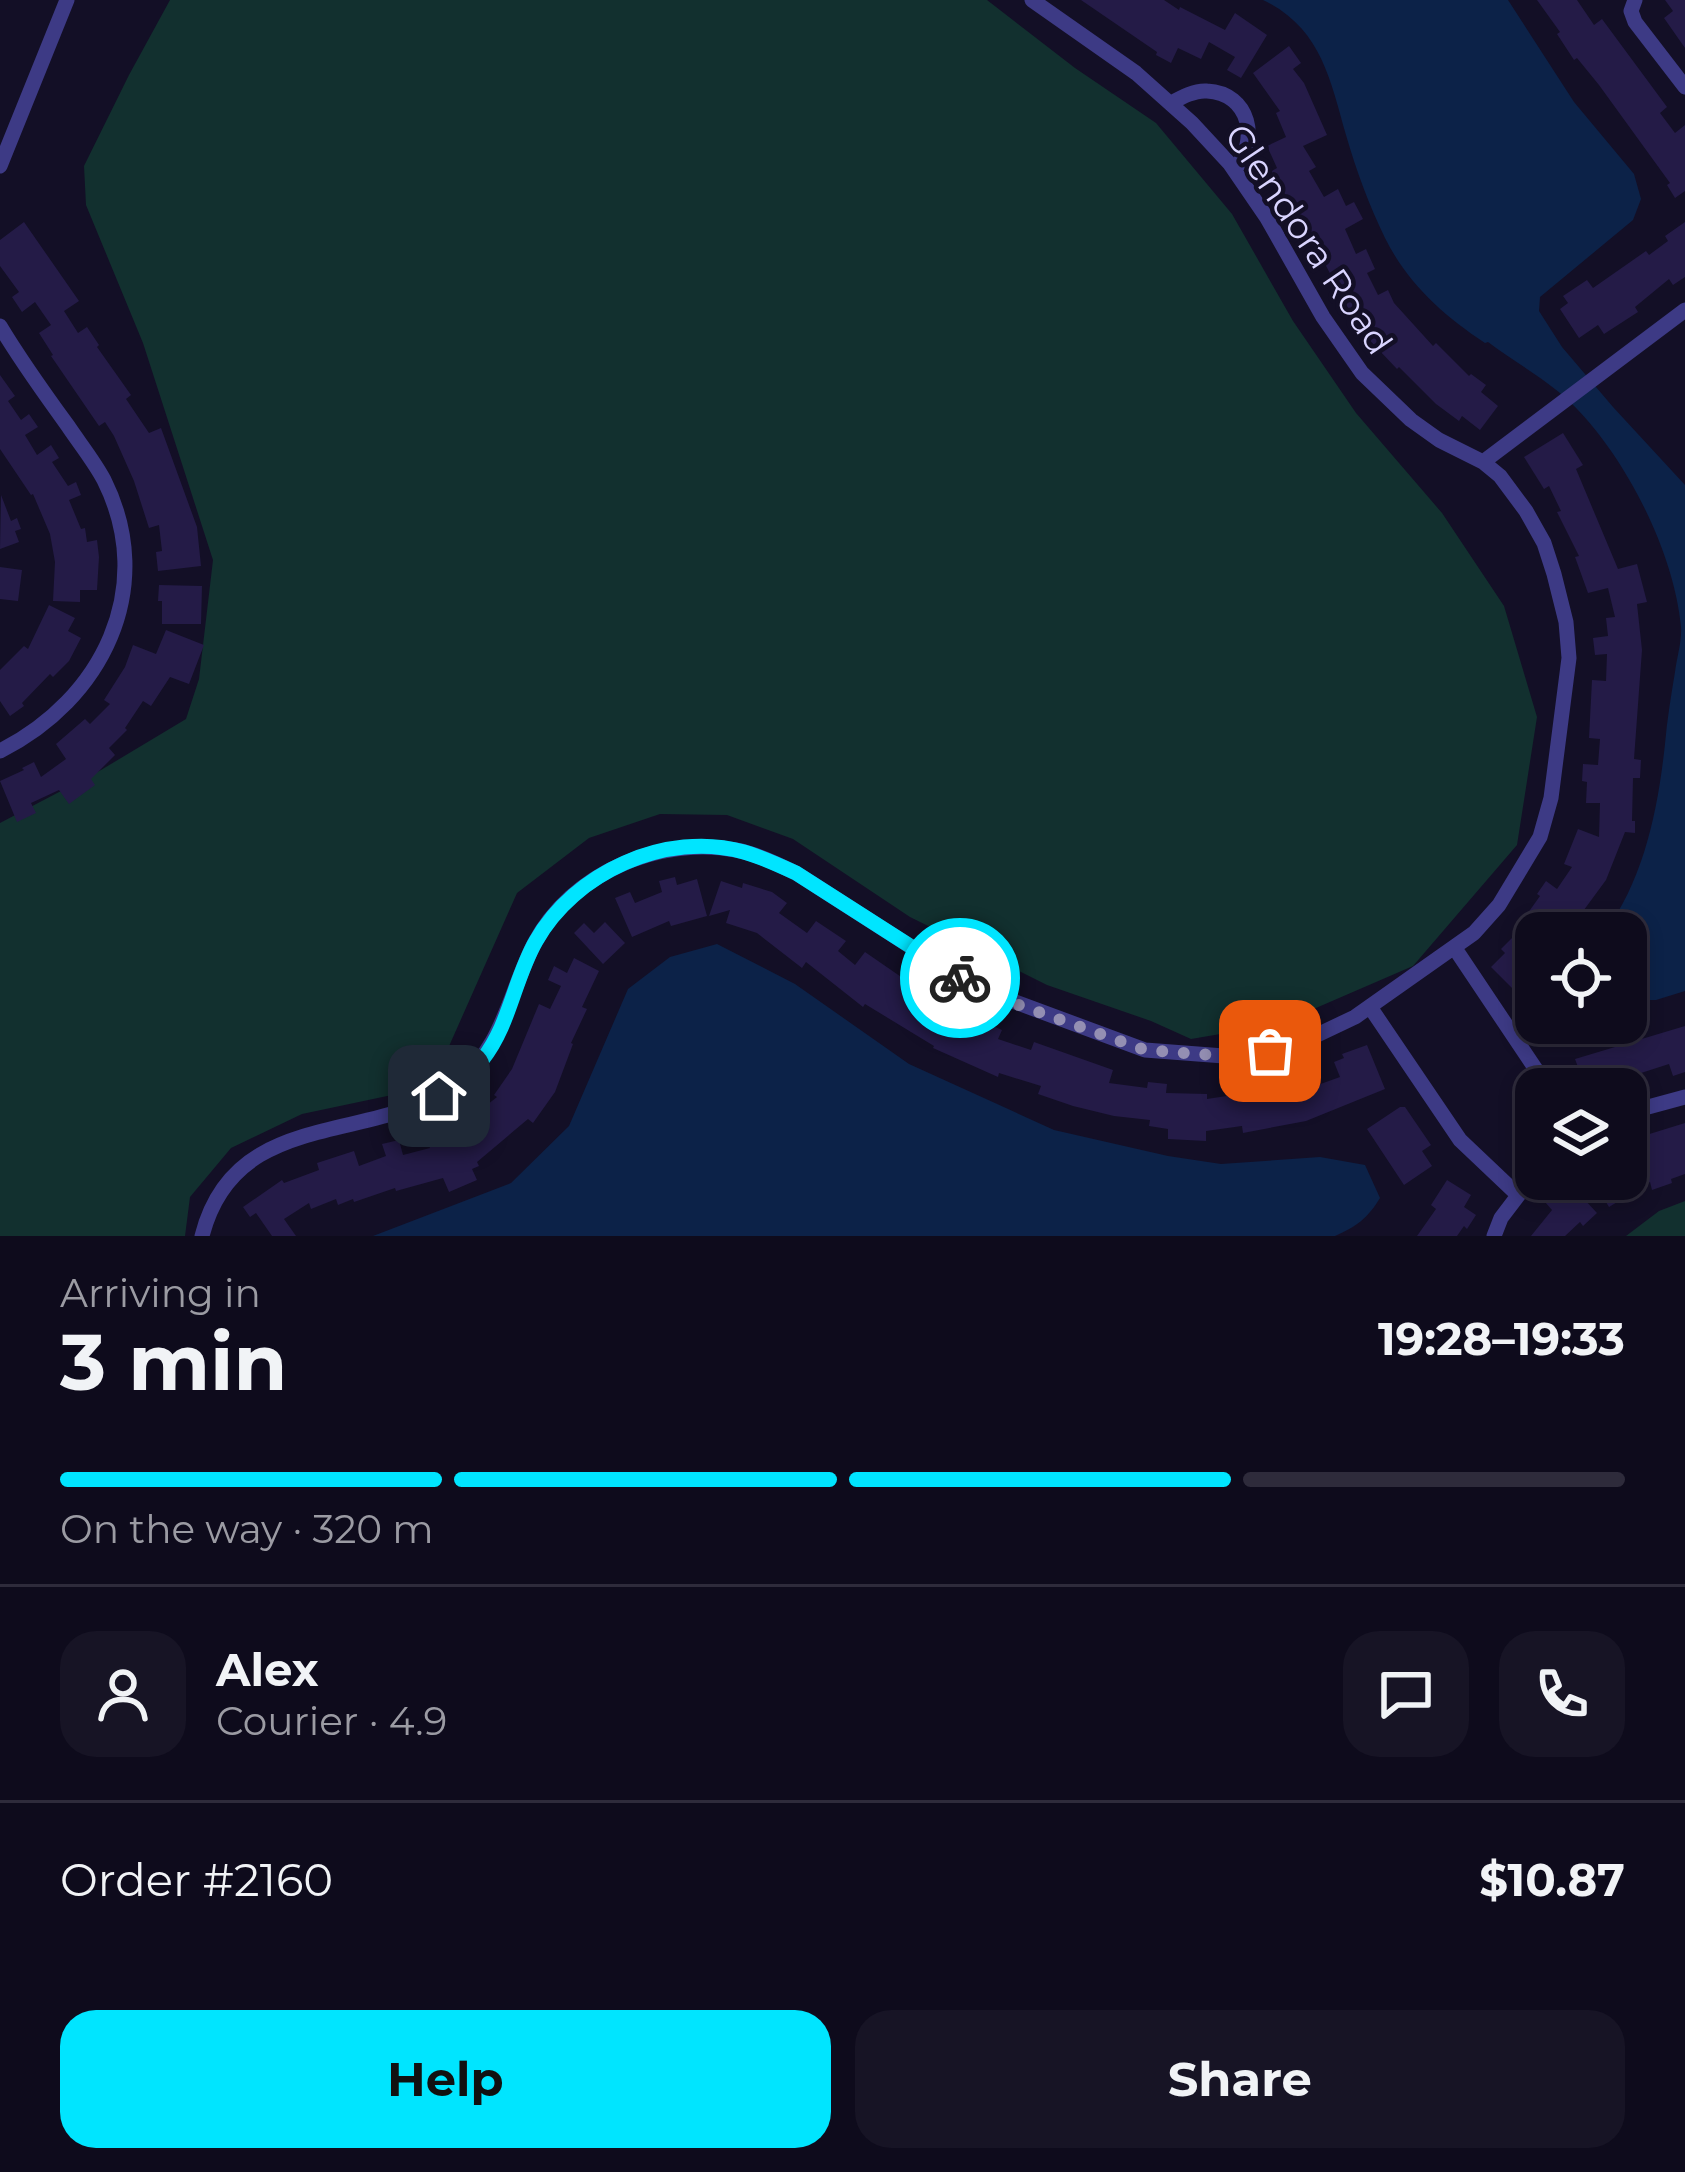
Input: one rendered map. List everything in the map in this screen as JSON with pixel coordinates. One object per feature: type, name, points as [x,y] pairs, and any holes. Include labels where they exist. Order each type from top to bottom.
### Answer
[{"type":"street","points":[[0,166],[67,0]]},
{"type":"street","name":"Glendora Road","points":[[1032,0],[1171,103],[1234,170],[1292,259],[1322,317],[1362,373],[1411,420],[1484,462]]},
{"type":"street","points":[[1635,0],[1631,11],[1635,22],[1685,88]]},
{"type":"street","points":[[1171,103],[1201,91],[1222,94],[1238,107],[1250,139],[1234,170]]},
{"type":"street","points":[[202,1236],[206,1219],[223,1192],[259,1156],[303,1136],[415,1106],[460,1081],[482,1060],[501,1030],[534,944],[554,914],[596,878],[653,853],[717,848],[772,862],[972,986],[1145,1050],[1224,1056],[1270,1051],[1355,1017],[1474,933],[1499,905],[1540,837],[1551,798],[1569,658],[1565,622],[1544,543],[1526,511],[1484,462],[1685,310]]},
{"type":"street","points":[[0,326],[102,477],[116,509],[124,561],[114,629],[86,682],[44,725],[0,751]]},
{"type":"street","points":[[1454,947],[1535,1068]]},
{"type":"street","points":[[1370,1007],[1460,1140],[1515,1192]]},
{"type":"street","points":[[1647,1107],[1685,1097]]},
{"type":"street","points":[[1494,1236],[1515,1199]]},
{"type":"green space","points":[[170,0],[987,0],[1156,123],[1232,214],[1293,321],[1356,413],[1442,513],[1504,606],[1537,717],[1517,845],[1413,966],[1279,1024],[1191,1039],[1047,985],[910,917],[793,839],[727,815],[660,814],[589,838],[517,893],[442,1062],[392,1095],[302,1114],[231,1148],[190,1197],[185,1236],[0,1236],[0,823],[186,719],[199,679],[213,560],[143,343],[86,205],[84,166]]},
{"type":"green space","points":[[1685,1201],[1685,1236],[1626,1236],[1659,1211]]},
{"type":"water","points":[[1263,0],[1508,0],[1574,102],[1634,174],[1641,199],[1633,220],[1540,297],[1539,311],[1562,347],[1685,485],[1685,991],[1647,1000],[1647,912],[1618,912],[1647,843],[1680,643],[1676,598],[1657,536],[1627,475],[1569,401],[1455,321],[1404,270],[1368,200],[1320,57],[1311,40]]},
{"type":"water","points":[[717,944],[795,984],[909,1064],[1054,1130],[1221,1164],[1320,1157],[1365,1165],[1380,1198],[1361,1221],[1335,1236],[373,1236],[511,1183],[569,1126],[628,989],[670,957]]},
{"type":"building","points":[[1081,0],[1164,0],[1225,30],[1235,13],[1267,35],[1241,78],[1227,70],[1235,57],[1209,42],[1201,59],[1178,48],[1171,63]]},
{"type":"building","points":[[1537,0],[1577,0],[1594,25],[1602,19],[1667,107],[1660,113],[1675,133],[1685,125],[1685,191],[1675,198],[1670,183],[1599,85],[1574,60]]},
{"type":"building","points":[[1665,0],[1685,0],[1685,48],[1664,18],[1673,11]]},
{"type":"building","points":[[1289,46],[1301,63],[1293,69],[1327,135],[1303,146],[1316,167],[1309,171],[1324,197],[1338,189],[1346,206],[1354,202],[1363,219],[1345,229],[1356,254],[1366,249],[1375,269],[1367,273],[1378,295],[1388,290],[1433,346],[1436,343],[1469,376],[1486,385],[1481,392],[1498,406],[1480,430],[1436,404],[1359,329],[1270,172],[1277,168],[1267,146],[1286,137],[1276,113],[1280,111],[1253,73]]},
{"type":"building","points":[[24,222],[79,301],[64,311],[78,333],[87,327],[131,395],[126,399],[149,433],[161,428],[197,527],[201,566],[158,571],[159,525],[149,528],[114,436],[105,422],[99,426],[51,356],[39,333],[51,325],[35,302],[22,312],[12,297],[19,292],[0,266],[0,240]]},
{"type":"building","points":[[1685,222],[1685,277],[1673,285],[1669,279],[1635,307],[1638,312],[1604,334],[1598,325],[1579,338],[1560,309],[1568,303],[1563,296],[1587,280],[1593,288],[1646,251],[1649,255]]},
{"type":"building","points":[[0,375],[15,396],[8,401],[21,420],[29,414],[38,427],[25,435],[37,455],[51,445],[59,458],[52,462],[68,486],[76,482],[81,495],[69,500],[81,529],[85,528],[87,542],[97,540],[97,590],[80,590],[80,602],[53,601],[55,562],[50,534],[33,494],[0,449]]},
{"type":"building","points":[[1563,433],[1583,465],[1576,469],[1618,569],[1637,564],[1647,602],[1637,604],[1642,650],[1634,759],[1641,760],[1640,778],[1633,778],[1635,833],[1625,832],[1606,880],[1582,912],[1529,912],[1546,881],[1557,889],[1572,867],[1564,864],[1578,829],[1599,837],[1600,803],[1586,803],[1583,764],[1598,765],[1600,739],[1589,738],[1592,680],[1606,681],[1607,654],[1595,655],[1593,638],[1608,636],[1606,618],[1615,617],[1608,588],[1588,593],[1575,557],[1579,556],[1557,512],[1561,511],[1549,486],[1544,489],[1524,457]]},
{"type":"building","points":[[1,495],[11,521],[17,518],[21,529],[15,531],[19,542],[0,549]]},
{"type":"building","points":[[0,567],[22,570],[18,601],[0,599]]},
{"type":"building","points":[[159,585],[202,586],[201,624],[162,624]]},
{"type":"building","points":[[49,605],[75,618],[68,631],[81,638],[69,661],[10,716],[0,701],[0,670],[24,646],[28,649]]},
{"type":"building","points":[[166,630],[204,645],[189,684],[170,677],[151,706],[143,701],[127,730],[109,748],[115,755],[91,779],[95,785],[69,804],[59,790],[31,803],[36,813],[17,822],[0,781],[34,762],[41,777],[66,759],[56,744],[85,719],[90,724],[110,704],[104,700],[133,645],[156,654]]},
{"type":"building","points":[[675,877],[677,885],[697,879],[707,916],[671,926],[669,921],[632,937],[615,898],[630,892],[635,903],[662,892],[659,881]]},
{"type":"building","points":[[721,881],[772,892],[787,903],[779,913],[807,933],[816,921],[846,941],[838,951],[855,965],[865,952],[923,992],[938,997],[929,1012],[960,1026],[966,1014],[1002,1030],[998,1039],[1031,1050],[1034,1042],[1113,1070],[1109,1083],[1147,1088],[1148,1082],[1167,1084],[1166,1093],[1207,1094],[1207,1099],[1233,1095],[1232,1089],[1269,1079],[1272,1094],[1298,1088],[1293,1074],[1309,1069],[1315,1086],[1340,1077],[1334,1062],[1367,1045],[1385,1089],[1306,1121],[1243,1133],[1242,1126],[1206,1131],[1206,1141],[1168,1139],[1168,1129],[1149,1126],[1150,1120],[1073,1106],[1038,1094],[1041,1086],[999,1073],[998,1077],[933,1048],[863,1007],[806,962],[802,968],[757,933],[726,923],[730,910],[709,916]]},
{"type":"building","points":[[605,922],[625,943],[603,964],[574,933],[584,923],[594,933]]},
{"type":"building","points":[[1515,935],[1514,990],[1491,967],[1505,953],[1501,949]]},
{"type":"building","points":[[574,958],[599,971],[582,1007],[587,1009],[555,1092],[533,1123],[528,1119],[477,1162],[479,1166],[472,1169],[477,1180],[449,1192],[443,1178],[338,1205],[336,1199],[311,1209],[309,1203],[284,1219],[296,1236],[272,1236],[256,1213],[250,1217],[243,1207],[282,1180],[319,1170],[317,1163],[354,1151],[359,1166],[386,1156],[382,1144],[399,1140],[403,1155],[430,1148],[423,1132],[438,1126],[445,1142],[470,1131],[463,1124],[497,1097],[539,1004],[550,1009],[561,986],[548,980],[554,966],[567,973]]},
{"type":"building","points":[[1685,1026],[1685,1072],[1673,1076],[1669,1064],[1647,1071],[1578,1068],[1575,1059],[1625,1044],[1647,1044],[1647,1037]]},
{"type":"building","points":[[1405,1107],[1431,1145],[1422,1151],[1432,1166],[1404,1185],[1367,1129]]},
{"type":"building","points":[[1685,1123],[1685,1174],[1652,1190],[1647,1184],[1647,1135]]},
{"type":"building","points":[[1447,1180],[1471,1195],[1464,1207],[1476,1215],[1457,1236],[1417,1236],[1436,1209],[1431,1205]]},
{"type":"building","points":[[1585,1200],[1597,1213],[1565,1236],[1531,1236],[1552,1210],[1545,1202]]},
{"type":"way so far","points":[[960,978],[1008,1001],[1145,1050],[1224,1056],[1270,1051]]},
{"type":"route","points":[[439,1096],[482,1060],[501,1030],[534,944],[554,914],[596,878],[653,853],[717,848],[772,862],[960,978]]}]
